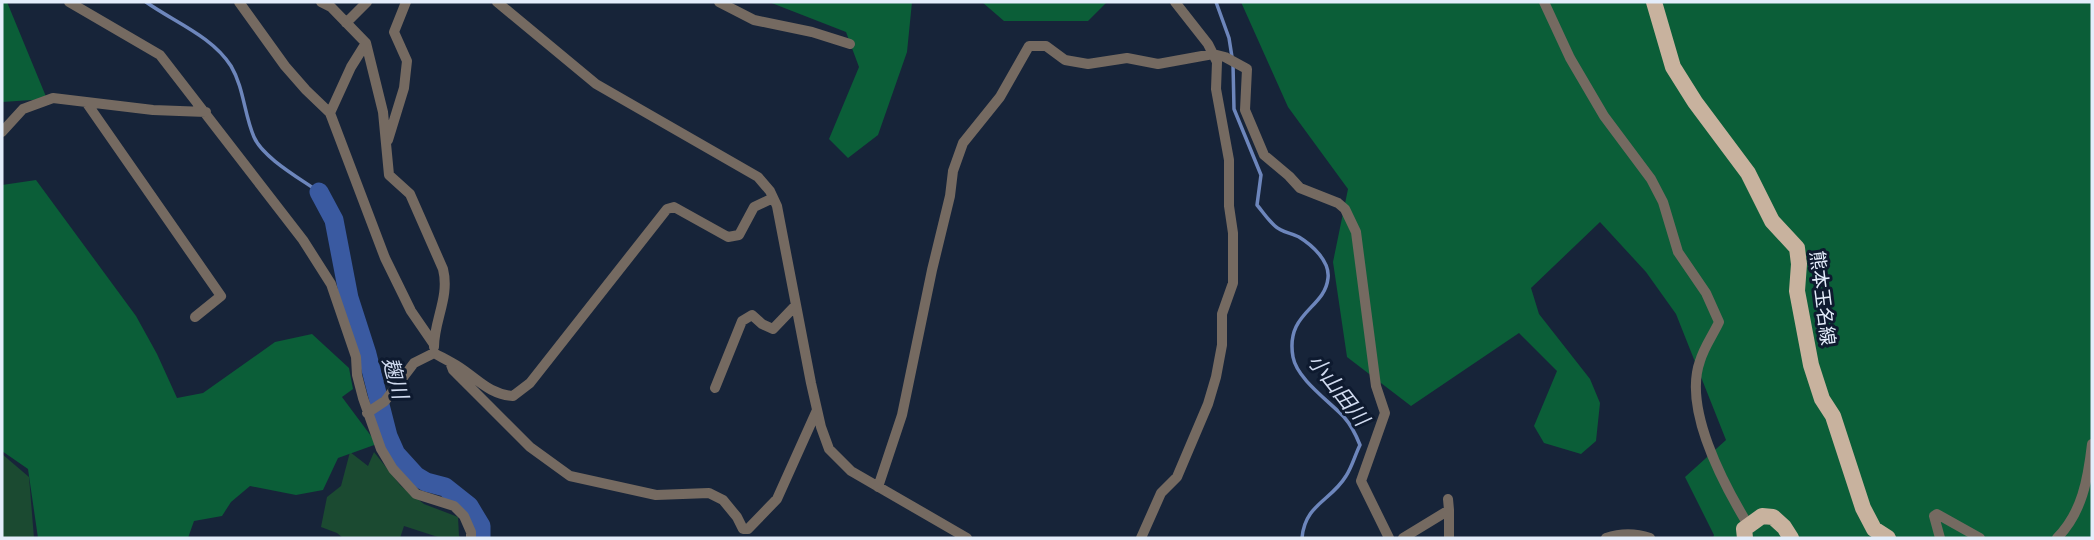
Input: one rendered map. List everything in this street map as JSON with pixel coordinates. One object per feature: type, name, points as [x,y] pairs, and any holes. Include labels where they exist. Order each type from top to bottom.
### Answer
[{"type":"main road","name":"熊本玉名線","points":[[1654,2],[1673,67],[1695,102],[1748,173],[1772,221],[1797,248],[1797,291],[1811,365],[1822,399],[1833,416],[1863,508],[1874,529],[1888,538]]},
{"type":"main road","points":[[1744,534],[1762,516],[1773,517],[1791,538]]},
{"type":"street","points":[[69,2],[160,55],[303,240],[331,284],[356,357],[357,375],[381,449],[393,469],[416,494],[454,506],[464,516],[471,538]]},
{"type":"street","points":[[239,2],[285,66],[330,113],[385,258],[411,311],[434,348],[484,388],[499,395],[513,396],[530,383],[667,209],[674,207],[728,237],[740,235],[754,207],[773,198]]},
{"type":"street","points":[[321,2],[366,43],[383,112],[390,175],[410,194],[446,281],[434,348],[408,369],[385,401],[370,412]]},
{"type":"street","points":[[346,23],[367,2]]},
{"type":"street","points":[[386,146],[407,61],[394,32],[406,2]]},
{"type":"street","points":[[497,2],[596,83],[758,177],[777,206],[817,410],[830,449],[851,471],[967,538]]},
{"type":"street","points":[[719,2],[754,20],[812,32],[850,44]]},
{"type":"street","points":[[1141,538],[1161,493],[1177,477],[1208,404],[1222,345],[1222,314],[1233,284],[1228,160],[1216,89],[1217,62],[1175,2]]},
{"type":"street","points":[[1544,2],[1570,58],[1604,116],[1651,179],[1663,202],[1678,252],[1714,308],[1719,322],[1699,362],[1695,390],[1704,432],[1725,487],[1747,523],[1744,534]]},
{"type":"street","points":[[330,113],[351,67],[366,43]]},
{"type":"street","points":[[878,487],[902,415],[950,196],[953,171],[963,143],[1000,97],[1029,46],[1046,46],[1065,60],[1088,64],[1127,58],[1158,64],[1213,54],[1247,69],[1249,74],[1245,110],[1264,155],[1300,188],[1338,203],[1345,209],[1356,232],[1376,386],[1385,413],[1361,481],[1389,538]]},
{"type":"street","points":[[2,132],[23,109],[53,98],[153,110],[206,113]]},
{"type":"street","points":[[86,102],[221,296],[195,317]]},
{"type":"street","points":[[715,388],[742,321],[752,315],[773,329],[796,305]]},
{"type":"street","points":[[450,362],[453,370],[530,447],[570,476],[656,495],[709,494],[723,500],[743,529],[748,529],[777,499],[817,410]]},
{"type":"street","points":[[2057,538],[2070,525],[2082,498],[2092,444]]},
{"type":"street","points":[[1403,538],[1449,505],[1449,538]]},
{"type":"street","points":[[1940,538],[1934,516],[1937,514],[1980,538]]},
{"type":"street","points":[[1606,538],[1637,534],[1650,538]]},
{"type":"green space","points":[[2,2],[7,2],[47,99],[2,102]]},
{"type":"green space","points":[[769,2],[912,2],[907,52],[878,135],[848,158],[829,139],[859,67],[846,32]]},
{"type":"green space","points":[[982,2],[1107,2],[1088,21],[1004,21]]},
{"type":"green space","points":[[1241,2],[2092,2],[2092,538],[1713,538],[1714,535],[1685,477],[1726,440],[1676,314],[1646,272],[1600,222],[1531,288],[1539,314],[1590,379],[1600,403],[1596,441],[1581,454],[1544,443],[1534,426],[1557,371],[1519,333],[1411,406],[1347,357],[1333,262],[1348,189],[1288,107]]},
{"type":"green space","points":[[36,180],[136,316],[177,398],[203,393],[275,342],[312,334],[349,368],[353,389],[342,397],[377,444],[338,458],[323,490],[296,495],[250,486],[231,502],[222,516],[194,521],[188,538],[38,538],[28,469],[2,451],[2,185]]},
{"type":"green space","points":[[350,452],[368,466],[374,452],[401,486],[424,504],[458,517],[459,536],[462,538],[441,538],[404,526],[400,538],[343,538],[321,527],[327,497],[341,486]]},
{"type":"green space","points":[[2,454],[29,477],[34,538],[2,538]]},
{"type":"waterway","points":[[146,2],[203,38],[223,55],[235,74],[254,137],[259,145],[265,153],[319,192]]},
{"type":"waterway","name":"小山田川","points":[[1216,2],[1229,38],[1232,57]]},
{"type":"waterway","name":"小山田川","points":[[1233,64],[1234,109],[1261,175],[1257,205],[1277,228],[1299,237],[1314,249],[1328,272],[1320,297],[1295,330],[1292,342],[1293,357],[1307,381],[1347,420],[1360,445],[1346,476],[1308,517],[1302,538]]},
{"type":"waterway","name":"麹川","points":[[319,192],[334,220],[349,298],[388,436],[396,454],[416,476],[445,487],[469,506],[481,526],[481,538]]}]
